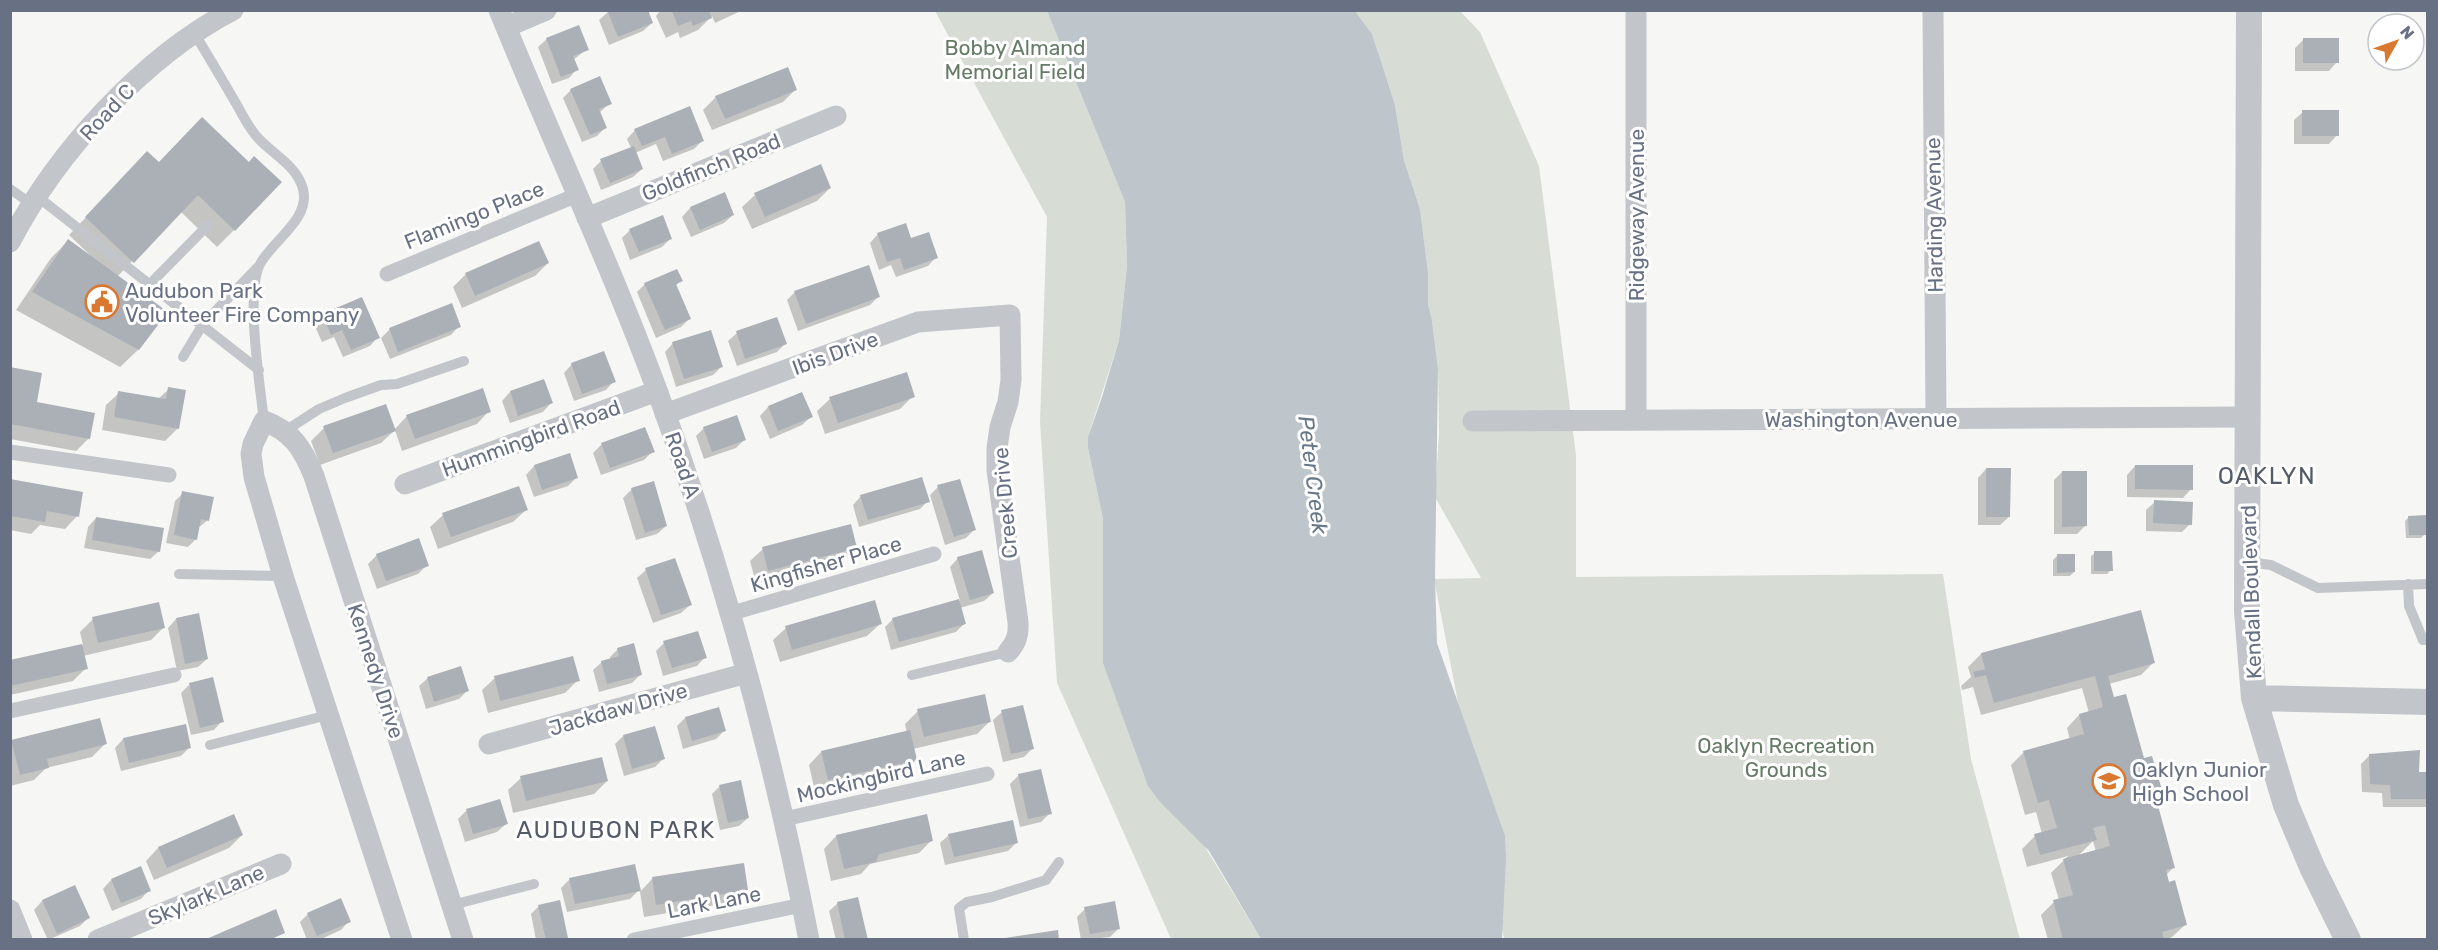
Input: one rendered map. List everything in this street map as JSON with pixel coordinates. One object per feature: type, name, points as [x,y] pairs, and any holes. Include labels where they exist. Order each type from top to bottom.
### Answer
[{"type":"street","points":[[502,19],[546,10]]},
{"type":"street","name":"Ridgeway Avenue","points":[[1636,10],[1636,419]]},
{"type":"street","name":"Harding Avenue","points":[[1933,10],[1936,419]]},
{"type":"street","name":"Kendall Boulevard","points":[[2249,10],[2247,611],[2254,699],[2286,805],[2312,867],[2348,939]]},
{"type":"street","name":"Road C","points":[[10,242],[58,167],[111,106],[133,83],[220,13]]},
{"type":"street","name":"Road A","points":[[502,19],[657,390],[698,508],[747,673],[784,819],[809,939]]},
{"type":"street","name":"Goldfinch Road","points":[[587,218],[836,116]]},
{"type":"street","name":"Flamingo Place","points":[[387,274],[577,195]]},
{"type":"street","name":"Ibis Drive","points":[[665,414],[918,322],[1010,315]]},
{"type":"street","name":"Creek Drive","points":[[1008,652],[1019,633],[997,470],[997,448],[1011,380],[1010,315]]},
{"type":"street","name":"Hummingbird Road","points":[[405,484],[657,390]]},
{"type":"street","name":"Washington Avenue","points":[[1473,421],[2249,417]]},
{"type":"street","points":[[264,421],[253,444],[252,466],[283,576],[402,939]]},
{"type":"street","name":"Kennedy Drive","points":[[264,421],[285,431],[305,455],[314,476],[463,939]]},
{"type":"street","points":[[10,452],[169,475]]},
{"type":"street","name":"Kingfisher Place","points":[[729,614],[934,554]]},
{"type":"street","name":"Jackdaw Drive","points":[[489,744],[747,673]]},
{"type":"street","points":[[10,711],[174,675]]},
{"type":"street","points":[[2254,699],[2427,702]]},
{"type":"street","name":"Mockingbird Lane","points":[[784,819],[987,774]]},
{"type":"street","name":"Skylark Lane","points":[[98,939],[281,864]]},
{"type":"street","name":"Lark Lane","points":[[634,939],[802,905]]},
{"type":"street","points":[[10,910],[22,939]]},
{"type":"lane","points":[[183,357],[203,324],[260,266],[298,215],[303,204],[304,191],[299,178],[290,166],[253,131],[194,33]]},
{"type":"lane","points":[[10,189],[35,201],[150,284],[259,370]]},
{"type":"lane","points":[[150,284],[209,224]]},
{"type":"lane","points":[[260,266],[254,292],[264,421]]},
{"type":"lane","points":[[285,431],[319,409],[345,398],[381,385],[397,384],[464,361]]},
{"type":"lane","points":[[2248,562],[2271,565],[2318,588],[2427,584]]},
{"type":"lane","points":[[179,574],[283,576]]},
{"type":"lane","points":[[2408,584],[2409,606],[2422,640],[2427,640]]},
{"type":"lane","points":[[912,675],[1008,652]]},
{"type":"lane","points":[[210,745],[328,716]]},
{"type":"lane","points":[[964,939],[959,908],[967,902],[992,897],[1046,880],[1059,862]]},
{"type":"lane","points":[[452,905],[534,884]]},
{"type":"green space","name":"Bobby Almand Memorial Field","points":[[935,11],[1047,11],[1125,202],[1127,266],[1119,340],[1088,437],[1088,448],[1103,519],[1103,663],[1202,842],[1261,939],[1171,939],[1057,683],[1040,422],[1047,217]]},
{"type":"green space","name":"Oaklyn Recreation Grounds","points":[[1355,11],[1460,11],[1480,32],[1539,166],[1576,455],[1576,577],[1943,574],[1971,759],[2020,939],[1504,939],[1434,579],[1481,578],[1435,497],[1439,433],[1438,369],[1428,304],[1428,272],[1420,209],[1404,160],[1395,105],[1382,64],[1372,34]]},
{"type":"water","name":"Peter Creek","points":[[1047,11],[1355,11],[1372,34],[1395,105],[1404,160],[1420,209],[1428,272],[1428,304],[1438,369],[1435,579],[1437,643],[1505,836],[1502,939],[1261,939],[1209,851],[1160,802],[1148,786],[1103,663],[1103,519],[1088,448],[1088,437],[1119,340],[1127,266],[1125,202]]},
{"type":"building","points":[[607,10],[648,10],[653,23],[618,37]]},
{"type":"building","points":[[672,11],[709,11],[712,18],[693,26],[691,21],[678,26]]},
{"type":"building","points":[[579,25],[589,50],[573,56],[579,70],[561,77],[546,38]]},
{"type":"building","points":[[2303,38],[2339,38],[2339,63],[2303,63]]},
{"type":"building","points":[[788,67],[797,90],[725,119],[715,96]]},
{"type":"building","points":[[600,76],[612,104],[599,109],[607,128],[590,135],[570,89]]},
{"type":"building","points":[[690,106],[704,141],[672,154],[665,137],[642,146],[634,129]]},
{"type":"building","points":[[2302,110],[2339,110],[2339,136],[2302,136]]},
{"type":"building","points":[[202,117],[249,162],[254,156],[282,182],[235,231],[198,195],[134,263],[85,217],[147,151],[159,162]]},
{"type":"building","points":[[634,146],[643,169],[610,183],[600,159]]},
{"type":"building","points":[[821,164],[831,188],[765,217],[754,193]]},
{"type":"building","points":[[725,192],[734,215],[700,230],[690,207]]},
{"type":"building","points":[[663,215],[672,239],[639,252],[629,229]]},
{"type":"building","points":[[906,223],[911,238],[929,232],[938,258],[904,270],[900,258],[887,262],[877,233]]},
{"type":"building","name":"Audubon Park Volunteer Fire Company","points":[[68,239],[168,312],[139,350],[32,292]]},
{"type":"building","points":[[539,241],[549,263],[475,296],[465,273]]},
{"type":"building","points":[[869,265],[880,297],[806,324],[794,291]]},
{"type":"building","points":[[677,269],[683,281],[676,284],[691,319],[665,330],[644,283]]},
{"type":"building","points":[[362,297],[380,338],[351,350],[342,330],[331,335],[322,314]]},
{"type":"building","points":[[452,303],[461,327],[398,352],[389,328]]},
{"type":"building","points":[[777,317],[787,344],[745,359],[736,331]]},
{"type":"building","points":[[711,330],[723,367],[684,379],[672,342]]},
{"type":"building","points":[[604,351],[616,382],[582,394],[571,363]]},
{"type":"building","points":[[10,367],[42,373],[37,402],[95,413],[90,439],[10,424]]},
{"type":"building","points":[[907,372],[915,397],[838,423],[829,397]]},
{"type":"building","points":[[544,379],[553,403],[518,416],[510,391]]},
{"type":"building","points":[[168,387],[186,390],[179,429],[114,417],[118,391],[166,399]]},
{"type":"building","points":[[483,388],[491,412],[415,439],[406,415]]},
{"type":"building","points":[[802,392],[813,417],[778,431],[768,406]]},
{"type":"building","points":[[386,404],[396,431],[333,453],[323,426]]},
{"type":"building","points":[[737,415],[746,440],[712,452],[703,427]]},
{"type":"building","points":[[645,427],[655,452],[610,468],[601,443]]},
{"type":"building","points":[[570,453],[578,478],[542,490],[534,465]]},
{"type":"building","points":[[2135,465],[2193,465],[2193,490],[2135,489]]},
{"type":"building","points":[[1986,468],[2011,468],[2010,517],[1986,517]]},
{"type":"building","points":[[2062,471],[2087,471],[2087,526],[2062,527]]},
{"type":"building","points":[[922,477],[930,502],[868,520],[860,495]]},
{"type":"building","points":[[10,479],[83,492],[79,517],[47,511],[45,522],[10,516]]},
{"type":"building","points":[[960,479],[976,530],[954,537],[937,485]]},
{"type":"building","points":[[654,481],[667,526],[645,533],[631,488]]},
{"type":"building","points":[[519,486],[528,510],[451,537],[442,513]]},
{"type":"building","points":[[182,491],[214,497],[209,521],[201,519],[197,540],[174,535]]},
{"type":"building","points":[[2154,500],[2193,502],[2192,525],[2153,523]]},
{"type":"building","points":[[2426,515],[2427,535],[2409,535],[2408,516]]},
{"type":"building","points":[[96,517],[164,528],[160,552],[92,540]]},
{"type":"building","points":[[851,524],[857,548],[768,571],[762,547]]},
{"type":"building","points":[[419,538],[429,566],[386,581],[376,554]]},
{"type":"building","points":[[982,550],[994,593],[970,600],[957,557]]},
{"type":"building","points":[[2094,551],[2112,551],[2113,571],[2094,571]]},
{"type":"building","points":[[2057,554],[2075,554],[2075,572],[2057,573]]},
{"type":"building","points":[[675,558],[692,605],[661,615],[645,568]]},
{"type":"building","points":[[959,599],[966,624],[899,642],[892,618]]},
{"type":"building","points":[[875,600],[882,624],[792,650],[785,626]]},
{"type":"building","points":[[159,602],[165,628],[98,643],[92,617]]},
{"type":"building","points":[[2141,610],[2155,663],[2108,676],[2114,697],[2126,694],[2144,758],[2152,756],[2165,800],[2157,802],[2175,868],[2166,870],[2169,882],[2175,880],[2187,925],[2162,932],[2164,940],[2063,940],[2053,900],[2073,895],[2063,859],[2110,846],[2105,825],[2093,828],[2097,840],[2040,855],[2034,834],[2057,828],[2049,800],[2038,803],[2023,751],[2084,734],[2079,714],[2103,707],[2095,676],[1994,703],[1986,675],[1975,678],[1973,672],[1985,669],[1981,653]]},
{"type":"building","points":[[199,613],[208,659],[185,664],[176,618]]},
{"type":"building","points":[[698,631],[707,658],[672,668],[663,641]]},
{"type":"building","points":[[634,643],[642,675],[607,684],[601,661],[619,656],[617,648]]},
{"type":"building","points":[[82,644],[88,669],[10,686],[10,660]]},
{"type":"building","points":[[573,656],[580,681],[500,701],[494,676]]},
{"type":"building","points":[[461,666],[469,691],[434,702],[427,677]]},
{"type":"building","points":[[213,677],[224,722],[200,728],[189,683]]},
{"type":"building","points":[[985,694],[991,722],[924,737],[917,709]]},
{"type":"building","points":[[1023,705],[1034,749],[1011,754],[1001,710]]},
{"type":"building","points":[[719,707],[726,731],[692,741],[685,717]]},
{"type":"building","points":[[100,718],[107,744],[47,759],[49,768],[20,775],[11,740]]},
{"type":"building","points":[[186,724],[191,748],[129,763],[123,738]]},
{"type":"building","points":[[655,726],[665,759],[632,769],[623,735]]},
{"type":"building","points":[[910,730],[917,760],[828,780],[821,751]]},
{"type":"building","points":[[2420,750],[2419,772],[2428,772],[2428,799],[2391,799],[2390,785],[2370,784],[2369,754]]},
{"type":"building","points":[[602,757],[608,781],[526,801],[520,776]]},
{"type":"building","points":[[1041,769],[1052,814],[1028,819],[1018,774]]},
{"type":"building","points":[[741,780],[749,818],[728,823],[719,785]]},
{"type":"building","points":[[500,799],[508,824],[473,834],[466,809]]},
{"type":"building","points":[[234,814],[243,835],[167,868],[158,847]]},
{"type":"building","points":[[927,814],[933,841],[879,854],[876,862],[844,869],[836,835]]},
{"type":"building","points":[[1013,820],[1018,843],[954,857],[948,834]]},
{"type":"building","points":[[744,863],[748,890],[656,905],[652,877]]},
{"type":"building","points":[[635,864],[641,891],[575,904],[569,878]]},
{"type":"building","points":[[141,866],[151,891],[121,903],[111,879]]},
{"type":"building","points":[[75,885],[90,918],[57,934],[42,900]]},
{"type":"building","points":[[858,897],[868,940],[845,940],[837,902]]},
{"type":"building","points":[[341,898],[351,922],[317,936],[307,913]]},
{"type":"building","points":[[560,900],[568,938],[546,940],[538,905]]},
{"type":"building","points":[[1115,901],[1120,929],[1090,934],[1084,907]]},
{"type":"building","points":[[276,909],[285,933],[269,940],[204,940]]},
{"type":"building","points":[[1058,930],[1059,940],[1005,940],[1005,938]]},
{"type":"place","name":"Audubon Park Volunteer Fire Company","points":[[102,302]]},
{"type":"place","name":"Oaklyn Junior High School","points":[[2109,781]]},
{"type":"district","name":"OAKLYN","points":[[2267,476]]},
{"type":"district","name":"AUDUBON PARK","points":[[616,830]]}]
